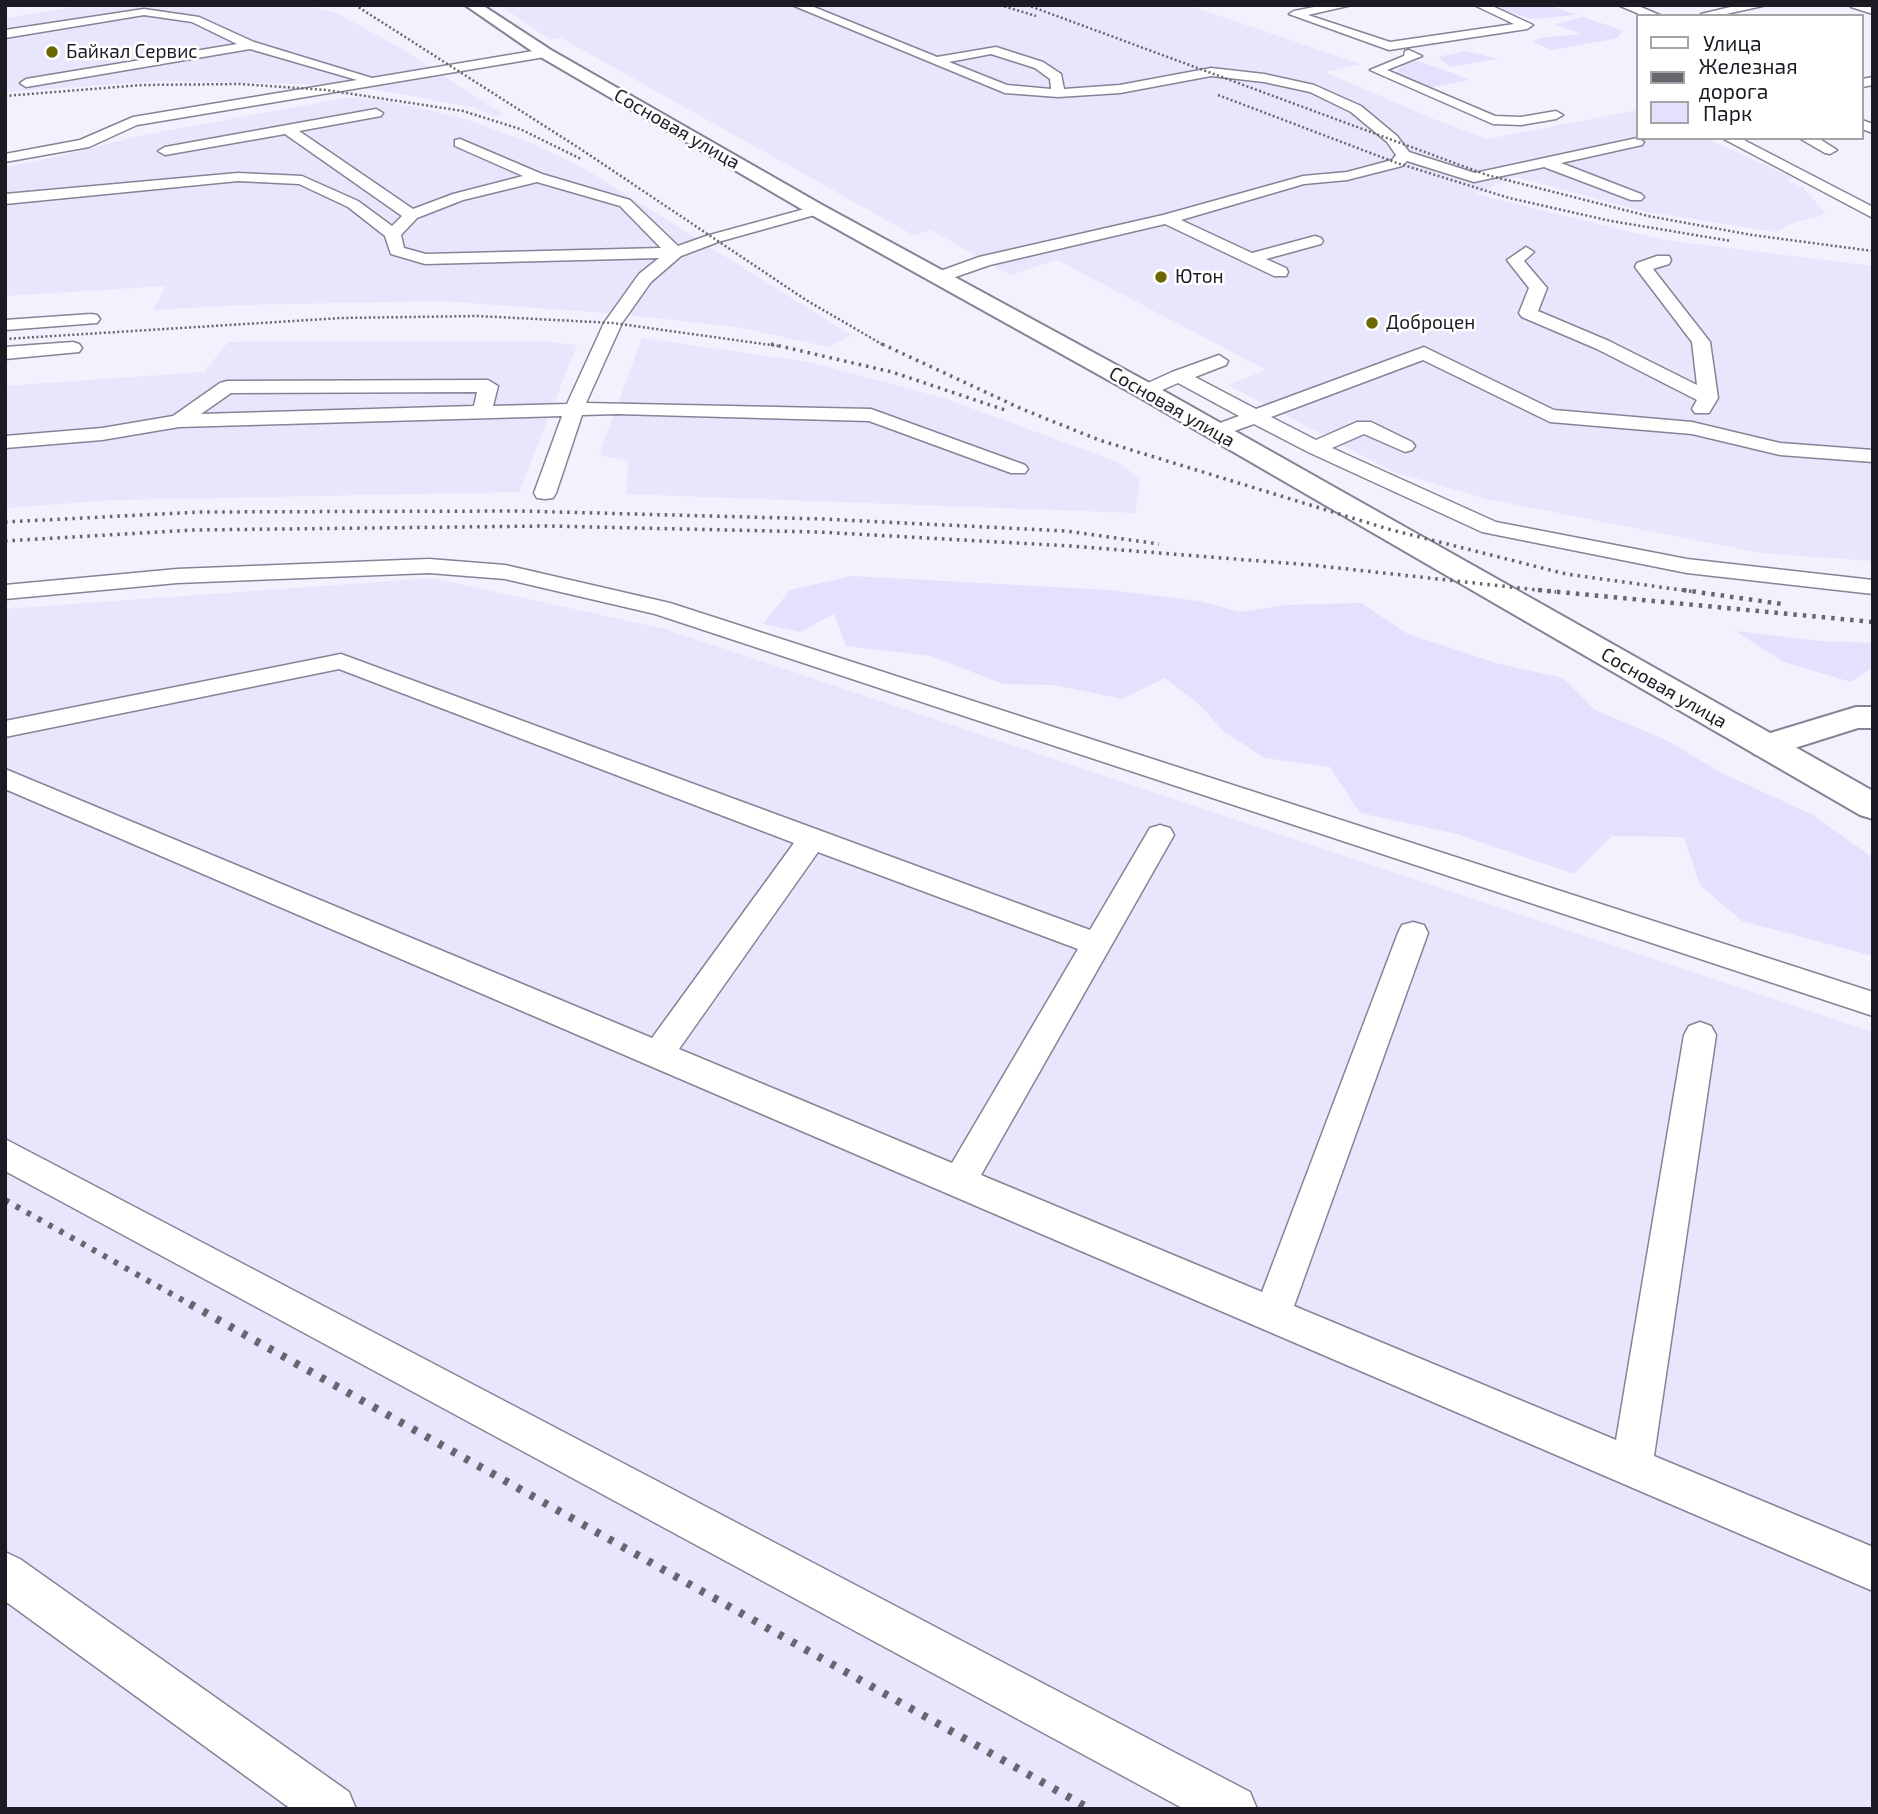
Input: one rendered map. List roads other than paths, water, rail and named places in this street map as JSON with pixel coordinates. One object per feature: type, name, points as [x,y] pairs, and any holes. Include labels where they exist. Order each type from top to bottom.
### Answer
[{"type":"main road","name":"Сосновая улица","points":[[472,5],[545,52],[817,210],[1146,391],[1873,807]]},
{"type":"main road","points":[[1766,746],[1856,717],[1873,718]]},
{"type":"lane","points":[[798,5],[1005,89],[1058,93],[1121,89],[1211,72],[1264,78],[1314,89],[1356,110],[1392,139],[1405,155],[1474,178],[1637,142]]},
{"type":"lane","points":[[1346,5],[1295,14],[1416,56],[1376,70],[1493,120],[1521,121],[1556,115]]},
{"type":"lane","points":[[1390,46],[1527,26],[1480,5]]},
{"type":"lane","points":[[1624,5],[1650,14]]},
{"type":"lane","points":[[1712,14],[1760,5]]},
{"type":"lane","points":[[1855,5],[1873,11]]},
{"type":"lane","points":[[5,34],[144,12],[195,19],[250,45],[374,82]]},
{"type":"lane","points":[[26,83],[250,45]]},
{"type":"lane","points":[[935,61],[992,50],[1039,65],[1056,77],[1058,93]]},
{"type":"lane","points":[[5,145],[545,52]]},
{"type":"lane","points":[[164,151],[376,113]]},
{"type":"lane","points":[[5,159],[84,144],[133,121]]},
{"type":"lane","points":[[287,129],[411,215]]},
{"type":"lane","points":[[1733,140],[1873,213]]},
{"type":"lane","points":[[1810,140],[1830,150]]},
{"type":"lane","points":[[460,143],[537,177],[625,203],[675,253]]},
{"type":"lane","points":[[938,278],[985,261],[1167,219],[1303,180],[1347,176],[1397,163],[1405,155]]},
{"type":"lane","points":[[1544,162],[1636,197]]},
{"type":"lane","points":[[5,199],[238,177],[302,180],[353,204],[393,234],[397,251],[425,259],[675,253]]},
{"type":"lane","points":[[393,234],[411,215],[458,197],[537,177]]},
{"type":"lane","points":[[545,494],[574,409],[613,323],[645,278],[675,253],[712,239],[817,210]]},
{"type":"lane","points":[[1167,219],[1280,272]]},
{"type":"lane","points":[[1251,258],[1315,241]]},
{"type":"lane","points":[[1526,252],[1515,260],[1538,288],[1528,313],[1603,345],[1708,398]]},
{"type":"lane","points":[[1663,260],[1643,267],[1701,342],[1708,398],[1692,428]]},
{"type":"lane","points":[[5,325],[91,319]]},
{"type":"lane","points":[[5,353],[73,348]]},
{"type":"lane","points":[[1216,431],[1424,353],[1550,416],[1692,428],[1780,449],[1873,456]]},
{"type":"lane","points":[[1146,391],[1219,361]]},
{"type":"lane","points":[[1179,376],[1315,448],[1490,527],[1687,566],[1873,587]]},
{"type":"lane","points":[[179,421],[227,387],[488,386],[482,412]]},
{"type":"lane","points":[[5,442],[102,434],[179,421],[617,408],[871,415],[1018,470]]},
{"type":"lane","points":[[1315,448],[1364,426],[1405,446]]},
{"type":"lane","points":[[5,592],[177,576],[389,567],[429,566],[505,572],[662,608],[1873,1004]]},
{"type":"lane","points":[[5,729],[341,661],[1097,944]]},
{"type":"lane","points":[[5,778],[1873,1569]]},
{"type":"lane","points":[[958,1182],[1160,835]]},
{"type":"lane","points":[[658,1054],[812,839]]},
{"type":"lane","points":[[1272,1315],[1413,933]]},
{"type":"lane","points":[[1632,1468],[1700,1035]]},
{"type":"lane","points":[[5,1154],[1233,1809]]},
{"type":"lane","points":[[5,1574],[332,1809]]},
{"type":"railway","points":[[355,5],[579,148],[806,300],[885,346]]},
{"type":"railway","points":[[1000,5],[1036,16]]},
{"type":"railway","points":[[1027,5],[1487,175],[1648,216],[1752,235],[1873,251]]},
{"type":"railway","points":[[5,96],[142,85],[240,84],[326,90],[463,111],[520,129],[581,159]]},
{"type":"railway","points":[[1218,95],[1397,163],[1509,198],[1611,221],[1731,241]]},
{"type":"railway","points":[[5,339],[341,318],[478,316],[613,323],[778,346]]},
{"type":"railway","points":[[771,344],[892,372],[1005,410]]},
{"type":"railway","points":[[882,344],[1022,409],[1099,440],[1388,529],[1566,574],[1696,592]]},
{"type":"railway","points":[[5,522],[200,512],[519,511],[823,519],[1066,531],[1159,544]]},
{"type":"railway","points":[[5,541],[193,530],[547,526],[819,532],[1071,546],[1311,565],[1556,592]]},
{"type":"railway","points":[[1538,590],[1873,622]]},
{"type":"railway","points":[[1683,590],[1782,604]]},
{"type":"railway","points":[[5,1200],[193,1306]]},
{"type":"railway","points":[[190,1304],[1090,1809]]},
{"type":"place","name":"Байкал Сервис","points":[[52,52]]},
{"type":"place","name":"Ютон","points":[[1161,277]]},
{"type":"place","name":"Доброцен","points":[[1372,323]]}]
